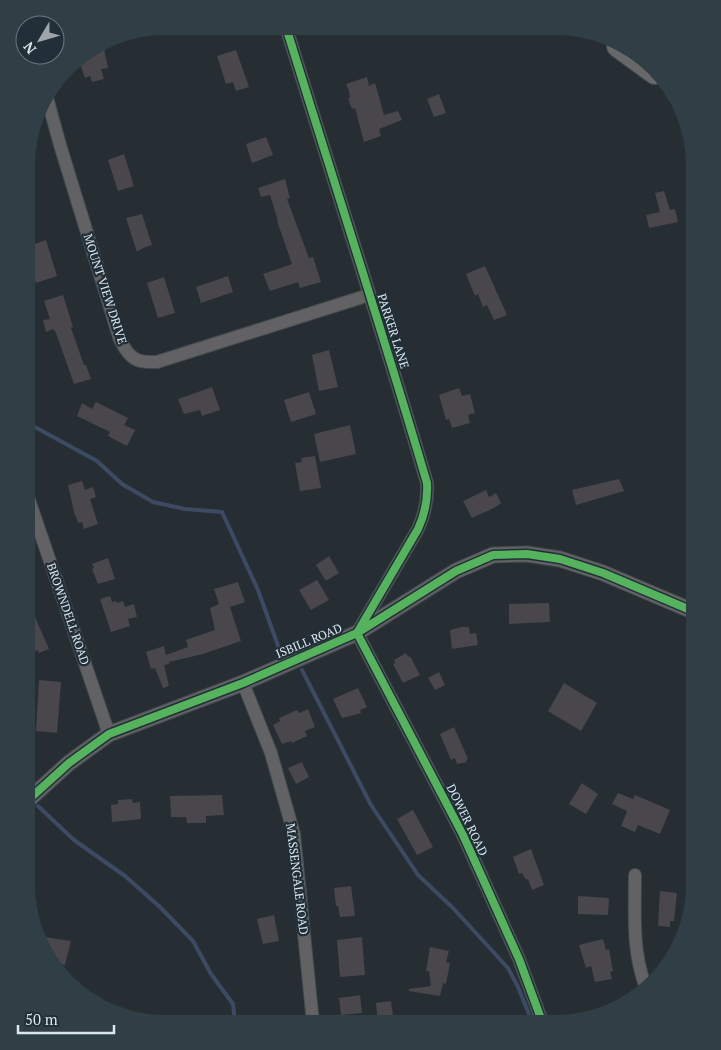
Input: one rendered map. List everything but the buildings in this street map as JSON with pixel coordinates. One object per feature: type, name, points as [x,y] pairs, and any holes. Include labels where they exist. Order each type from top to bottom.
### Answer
[{"type":"street","name":"PARKER LANE","points":[[288,35],[369,295],[394,369],[427,483],[428,497],[425,514],[358,633]]},
{"type":"street","name":"MOUNT VIEW DRIVE","points":[[49,106],[120,340],[125,351],[133,359],[144,363],[157,362],[369,295]]},
{"type":"street","name":"BROWNDELL ROAD","points":[[35,517],[109,734]]},
{"type":"street","name":"ISBILL ROAD","points":[[35,794],[69,763],[109,734],[242,682],[358,633],[456,570],[493,555],[526,554],[560,559],[603,574],[686,609]]},
{"type":"street","name":"DOWER ROAD","points":[[358,633],[463,835],[519,959],[540,1015]]},
{"type":"street","name":"MASSENGALE ROAD","points":[[242,682],[270,753],[294,834],[312,1015]]},
{"type":"street","points":[[635,875],[635,938],[644,981]]},
{"type":"waterway","points":[[35,427],[97,461],[122,484],[153,502],[185,509],[222,512],[258,590],[281,654]]},
{"type":"waterway","points":[[302,670],[371,805],[418,875],[453,908],[508,968],[529,1015]]},
{"type":"waterway","points":[[38,806],[74,840],[125,876],[160,907],[193,941],[211,974],[233,1004],[234,1015]]},
{"type":"cycle path","points":[[288,35],[427,483],[426,507],[418,529],[357,633],[463,835],[519,959],[540,1015]]},
{"type":"cycle path","points":[[35,794],[69,763],[109,734],[243,683],[357,633],[456,571],[493,555],[527,554],[560,559],[603,573],[686,608]]}]
